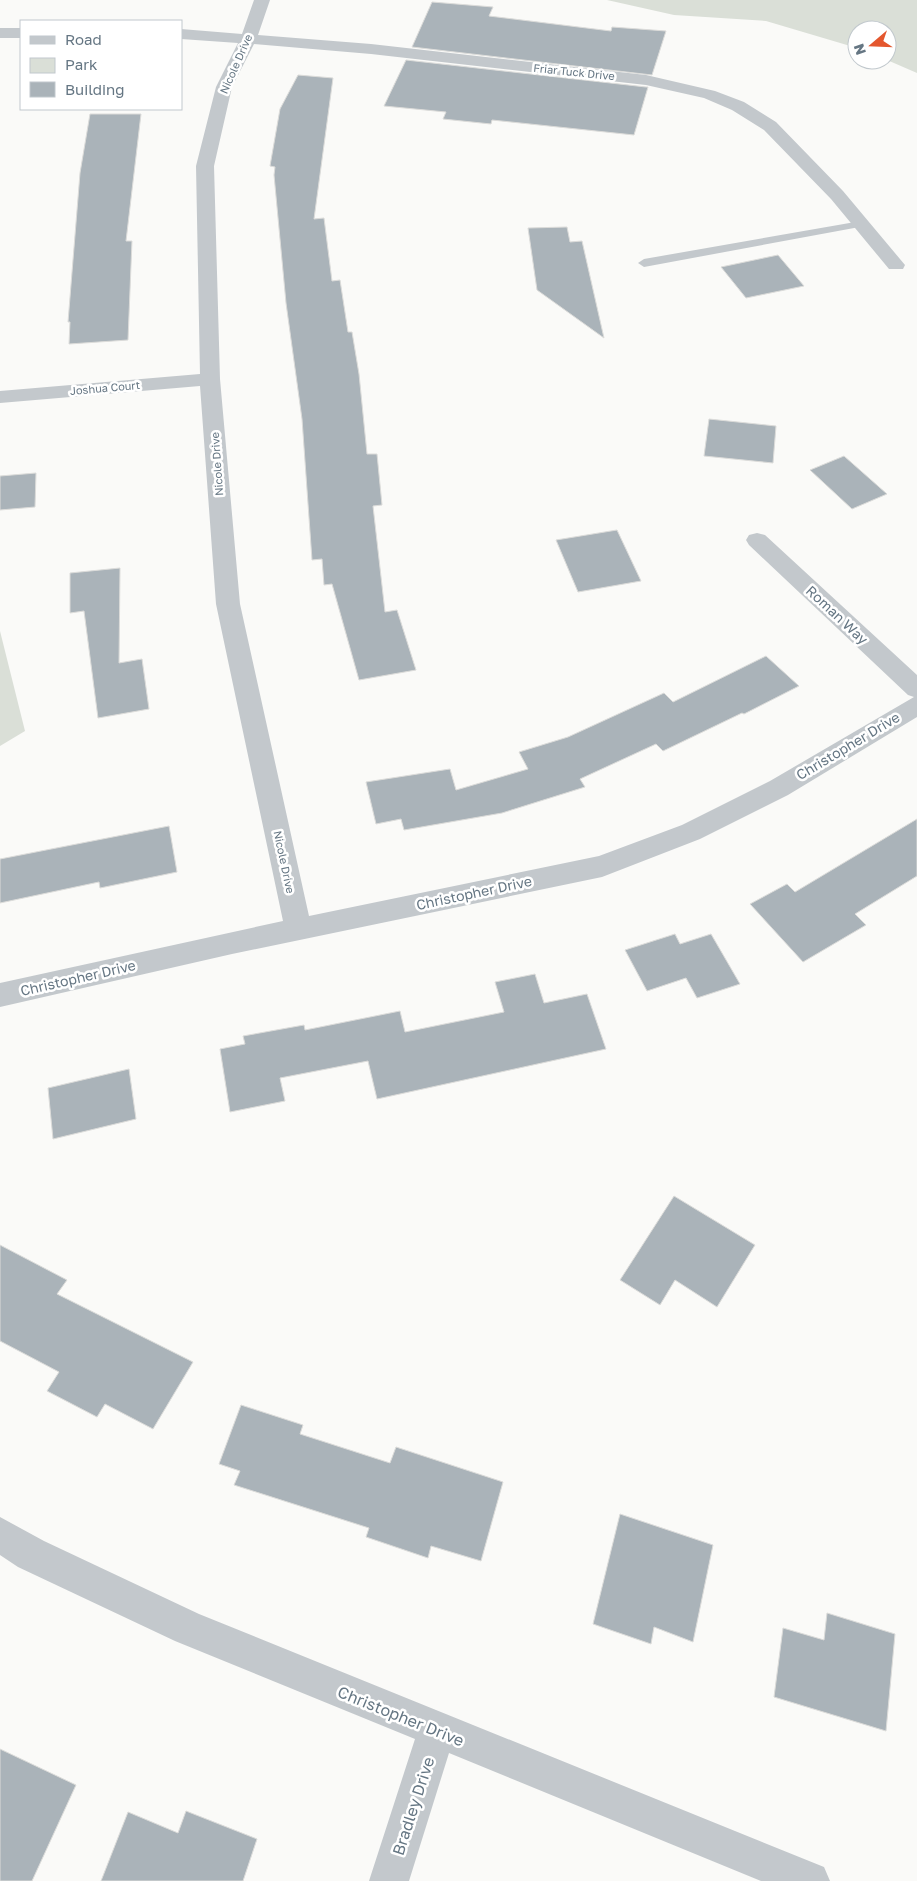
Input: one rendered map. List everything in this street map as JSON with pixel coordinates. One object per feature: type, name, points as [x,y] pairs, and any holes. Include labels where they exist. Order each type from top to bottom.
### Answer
[{"type":"street","name":"Nicole Drive","points":[[262,0],[249,38],[224,87],[206,166],[205,228],[210,379],[228,604],[299,930]]},
{"type":"street","points":[[0,33],[20,34]]},
{"type":"street","name":"Friar Tuck Drive","points":[[182,34],[249,38],[646,80],[709,94],[738,106],[770,126],[837,195],[896,265]]},
{"type":"street","name":"Joshua Court","points":[[0,397],[210,379]]},
{"type":"street","name":"Roman Way","points":[[757,540],[917,689]]},
{"type":"street","name":"Christopher Drive","points":[[0,995],[602,866],[691,832],[770,792],[917,705]]},
{"type":"street","name":"Christopher Drive","points":[[0,1535],[31,1554],[188,1628],[810,1881]]},
{"type":"street","name":"Bradley Drive","points":[[389,1881],[437,1730]]},
{"type":"lane","points":[[644,262],[861,224]]},
{"type":"green space","points":[[607,0],[917,0],[917,73],[897,64],[897,20],[847,20],[847,45],[766,21],[674,15]]},
{"type":"green space","points":[[0,631],[25,731],[0,746]]},
{"type":"building","points":[[432,2],[493,7],[489,16],[611,31],[612,27],[666,31],[652,75],[412,47]]},
{"type":"building","points":[[406,60],[648,87],[634,135],[492,120],[491,124],[443,119],[446,112],[384,106]]},
{"type":"building","points":[[298,75],[333,78],[314,219],[324,218],[332,281],[340,280],[348,332],[352,332],[359,374],[367,454],[377,454],[382,505],[373,506],[385,612],[397,610],[416,670],[359,680],[332,584],[324,585],[322,559],[312,560],[302,419],[286,303],[274,175],[275,167],[270,166],[280,109]]},
{"type":"building","points":[[90,114],[141,114],[126,241],[132,241],[128,340],[69,344],[70,322],[68,322],[80,173]]},
{"type":"building","points":[[567,227],[570,242],[582,241],[604,338],[537,290],[528,228]]},
{"type":"building","points":[[778,255],[804,286],[746,298],[721,267]]},
{"type":"building","points":[[709,419],[776,426],[773,463],[704,456]]},
{"type":"building","points":[[844,456],[887,494],[852,509],[810,470]]},
{"type":"building","points":[[36,473],[35,507],[0,510],[0,476]]},
{"type":"building","points":[[617,530],[641,581],[578,592],[556,540]]},
{"type":"building","points":[[120,568],[119,663],[142,659],[149,709],[98,718],[84,611],[70,613],[70,573]]},
{"type":"building","points":[[766,656],[799,686],[744,714],[742,713],[663,751],[656,744],[580,779],[585,787],[502,813],[404,830],[401,819],[376,824],[366,782],[450,769],[456,790],[528,769],[519,752],[568,737],[664,693],[673,702]]},
{"type":"building","points":[[917,819],[917,876],[855,914],[866,925],[803,962],[750,904],[787,884],[795,892]]},
{"type":"building","points":[[169,826],[177,872],[100,888],[99,882],[0,903],[0,859]]},
{"type":"building","points":[[675,934],[680,944],[711,934],[740,984],[697,998],[686,978],[647,991],[625,950]]},
{"type":"building","points":[[535,974],[544,1003],[587,994],[606,1049],[377,1099],[368,1061],[280,1078],[285,1101],[230,1112],[220,1049],[245,1044],[243,1036],[304,1025],[305,1030],[400,1011],[405,1032],[504,1012],[495,982]]},
{"type":"building","points":[[129,1069],[136,1119],[53,1139],[48,1088]]},
{"type":"building","points":[[674,1196],[755,1245],[717,1307],[675,1280],[660,1305],[620,1280]]},
{"type":"building","points":[[0,1245],[67,1280],[57,1294],[193,1362],[153,1429],[105,1404],[97,1417],[47,1391],[59,1372],[0,1341]]},
{"type":"building","points":[[241,1405],[303,1425],[300,1434],[390,1463],[396,1447],[503,1482],[481,1561],[431,1546],[428,1558],[366,1537],[369,1528],[234,1485],[240,1471],[219,1464]]},
{"type":"building","points":[[620,1514],[713,1545],[693,1642],[654,1627],[651,1644],[593,1624]]},
{"type":"building","points":[[827,1613],[895,1634],[886,1731],[774,1697],[783,1628],[824,1640]]},
{"type":"building","points":[[0,1749],[76,1785],[32,1881],[0,1881]]},
{"type":"building","points":[[186,1811],[257,1839],[243,1881],[101,1881],[128,1812],[178,1833]]}]
